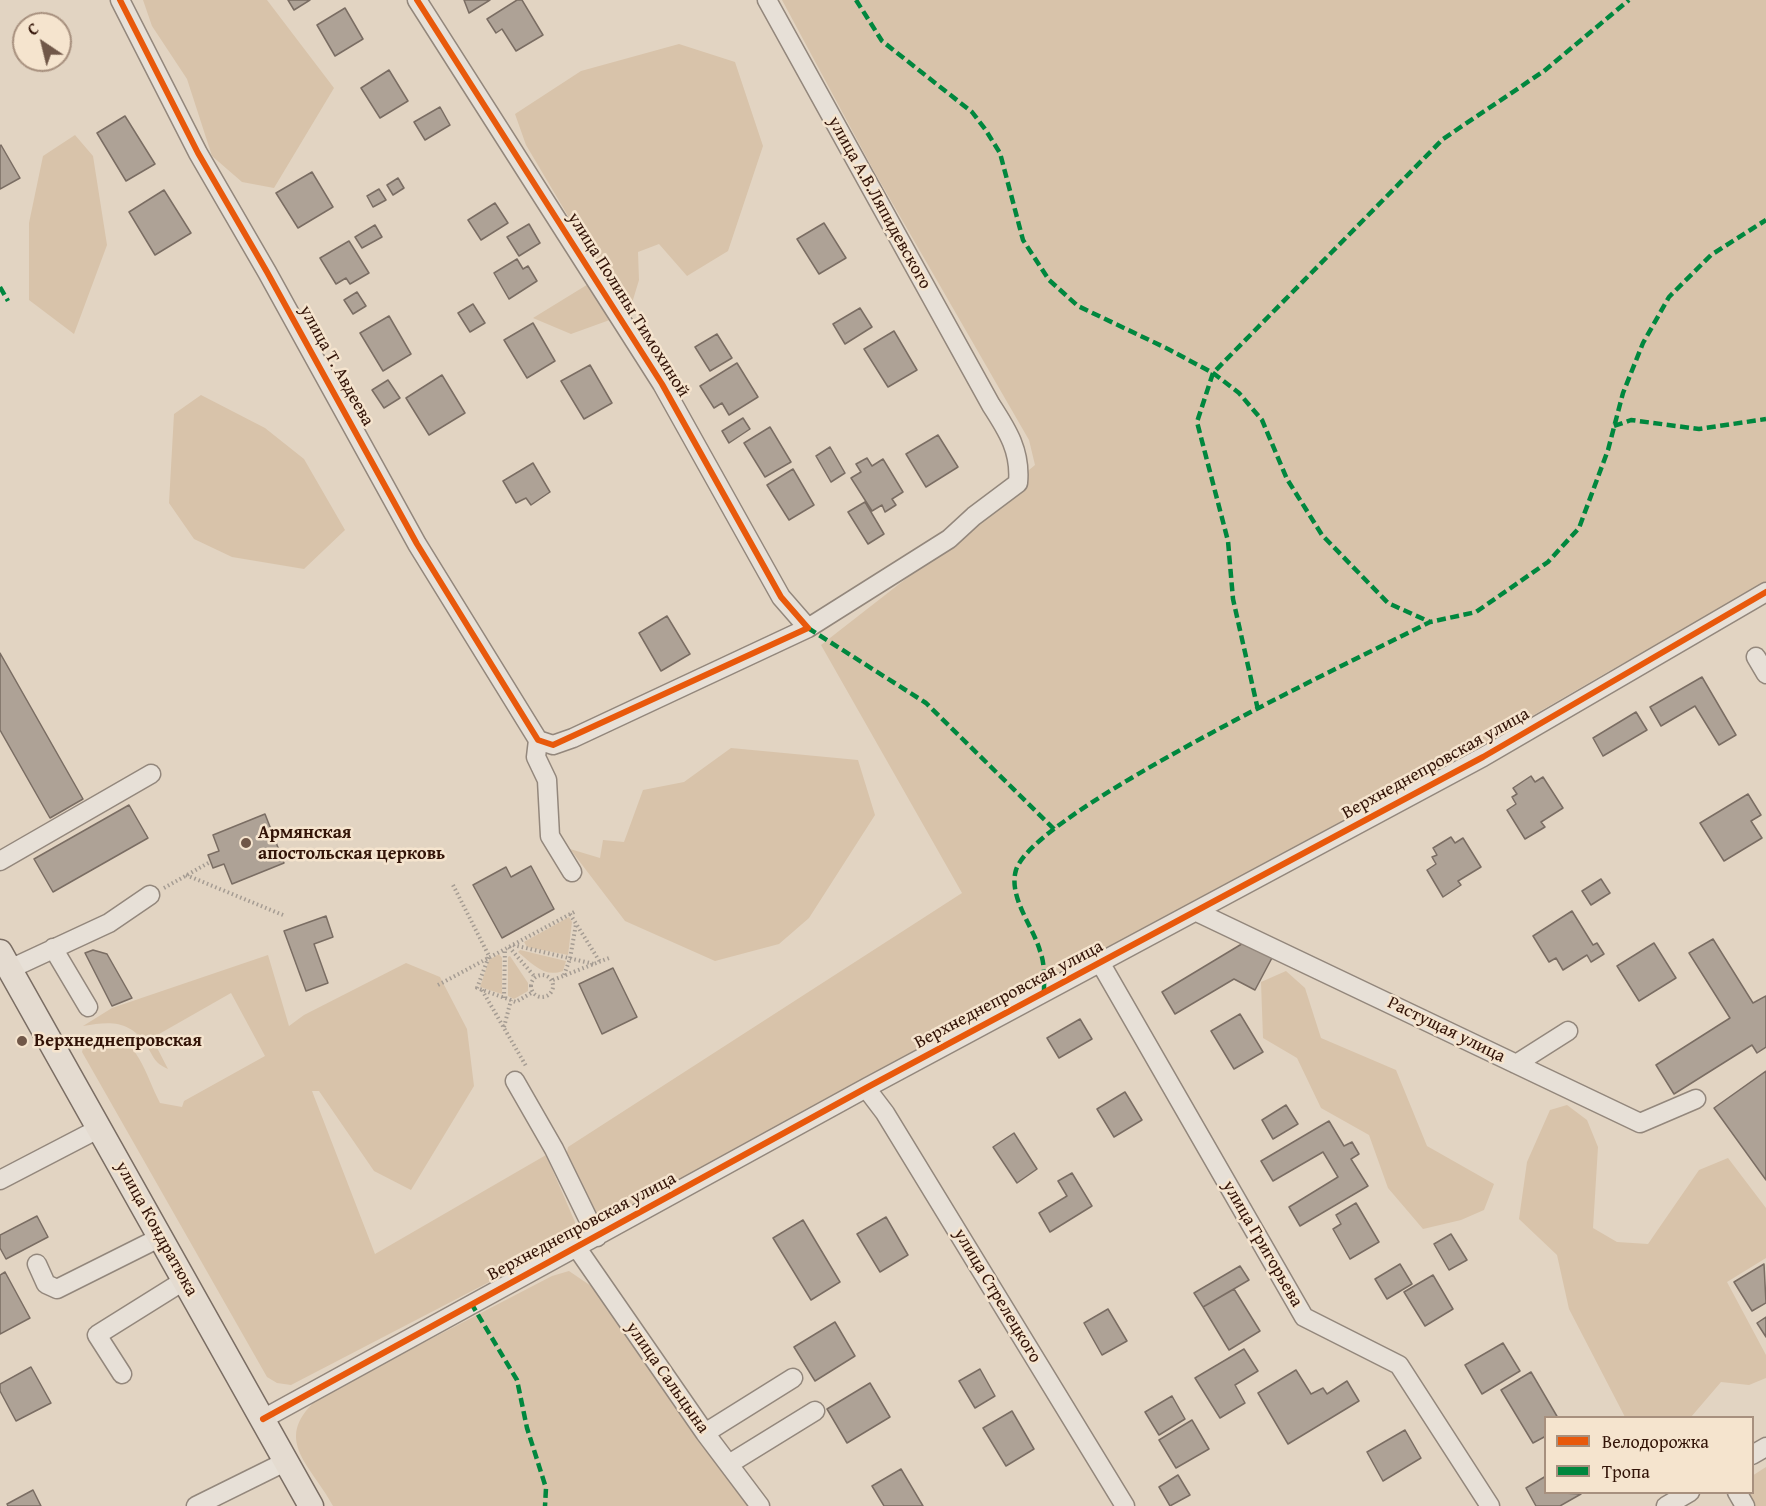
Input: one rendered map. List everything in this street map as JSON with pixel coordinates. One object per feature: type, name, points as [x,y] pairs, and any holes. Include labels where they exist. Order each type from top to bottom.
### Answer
[{"type":"main road","name":"улица Кондратюка","points":[[5,961],[311,1506]]},
{"type":"street","name":"улица Т. Авдеева","points":[[120,0],[198,153],[267,272],[417,544],[538,740]]},
{"type":"street","name":"улица Полины Тимохиной","points":[[417,0],[662,384],[781,597],[808,628]]},
{"type":"street","name":"улица А.В.Ляпидевского","points":[[768,0],[991,405],[1012,438],[1020,465],[1018,483],[974,516],[949,539],[808,628]]},
{"type":"street","name":"Верхнеднепровская улица","points":[[263,1419],[866,1088],[1044,992],[1101,964],[1483,757],[1766,592]]},
{"type":"street","points":[[572,872],[550,836],[547,780],[536,757],[538,740],[553,745],[573,738],[808,628]]},
{"type":"street","points":[[1756,657],[1766,674]]},
{"type":"street","points":[[0,861],[151,774]]},
{"type":"street","points":[[5,961],[53,948],[109,923],[150,896]]},
{"type":"street","name":"Растущая улица","points":[[1197,912],[1640,1123],[1696,1099]]},
{"type":"street","points":[[53,948],[88,1007]]},
{"type":"street","name":"улица Григорьева","points":[[1101,964],[1304,1317],[1399,1365],[1490,1506]]},
{"type":"street","points":[[1516,1064],[1568,1031]]},
{"type":"street","points":[[520,1073],[597,1237]]},
{"type":"street","name":"улица Стрелецкого","points":[[866,1088],[885,1113],[1125,1506]]},
{"type":"street","points":[[0,1180],[100,1128]]},
{"type":"street","points":[[37,1264],[46,1284],[57,1289],[161,1237]]},
{"type":"street","name":"улица Сальцына","points":[[577,1248],[705,1433],[760,1506]]},
{"type":"street","points":[[122,1374],[97,1335],[185,1280]]},
{"type":"street","points":[[705,1433],[793,1378]]},
{"type":"street","points":[[729,1464],[815,1411]]},
{"type":"street","points":[[196,1506],[285,1461]]},
{"type":"street","points":[[1666,1506],[1687,1494]]},
{"type":"path","points":[[150,896],[210,862]]},
{"type":"path","points":[[186,875],[283,915]]},
{"type":"path","points":[[453,885],[488,958],[477,988],[516,1002],[533,992]]},
{"type":"path","points":[[438,985],[576,911]]},
{"type":"path","points":[[570,914],[600,962]]},
{"type":"path","points":[[563,976],[570,959],[576,923]]},
{"type":"path","points":[[509,947],[594,964]]},
{"type":"path","points":[[509,947],[535,977]]},
{"type":"path","points":[[504,998],[509,947]]},
{"type":"path","points":[[553,980],[609,958]]},
{"type":"path","points":[[543,974],[553,980],[554,987],[550,994],[543,997],[533,992],[531,985],[535,977],[543,974]]},
{"type":"path","points":[[482,990],[504,1028],[520,1073]]},
{"type":"path","points":[[504,1028],[511,1000]]},
{"type":"shaded area","points":[[143,0],[267,0],[334,88],[274,188],[242,182],[212,156],[187,79],[152,26]]},
{"type":"shaded area","points":[[782,0],[1766,0],[1766,585],[1611,670],[1327,835],[1078,965],[605,1220],[593,1212],[566,1158],[568,1147],[962,893],[821,645],[971,528],[992,501],[1035,465],[1029,440],[875,173]]},
{"type":"shaded area","points":[[679,44],[735,62],[763,146],[728,251],[687,276],[659,244],[638,252],[639,280],[629,313],[571,334],[533,318],[603,275],[526,145],[515,114],[581,71]]},
{"type":"shaded area","points":[[75,135],[93,156],[107,245],[74,334],[29,300],[29,223],[43,156]]},
{"type":"shaded area","points":[[201,395],[265,428],[304,459],[345,530],[304,569],[232,557],[194,539],[169,503],[174,414]]},
{"type":"shaded area","points":[[731,748],[858,760],[875,815],[809,918],[779,944],[715,961],[625,921],[570,849],[600,858],[603,840],[624,842],[643,790],[684,782]]},
{"type":"shaded area","points":[[569,917],[572,922],[568,955],[527,947],[524,942]]},
{"type":"shaded area","points":[[520,950],[566,961],[563,971],[550,973],[539,969],[518,952]]},
{"type":"shaded area","points":[[499,954],[502,958],[502,994],[480,987],[489,960]]},
{"type":"shaded area","points":[[268,955],[289,1026],[304,1015],[406,963],[440,977],[467,1029],[474,1086],[411,1190],[374,1171],[319,1091],[312,1091],[375,1254],[546,1155],[575,1222],[575,1232],[570,1240],[291,1385],[277,1383],[267,1377],[82,1052],[85,1041],[102,1037],[115,1038],[126,1043],[142,1063],[160,1103],[182,1107],[184,1101],[265,1056],[231,993],[152,1038],[168,1069],[157,1062],[140,1037],[126,1027],[111,1023],[83,1026],[112,1008]]},
{"type":"shaded area","points":[[510,956],[528,983],[528,991],[514,999],[508,996],[508,957]]},
{"type":"shaded area","points":[[1286,971],[1305,988],[1321,1038],[1396,1070],[1427,1146],[1494,1184],[1484,1210],[1461,1220],[1423,1229],[1388,1188],[1369,1135],[1321,1108],[1297,1058],[1263,1038],[1261,982]]},
{"type":"shaded area","points":[[1567,1105],[1587,1120],[1598,1147],[1593,1228],[1617,1242],[1648,1244],[1699,1170],[1728,1158],[1766,1208],[1766,1258],[1727,1282],[1766,1355],[1766,1378],[1749,1385],[1721,1382],[1692,1416],[1624,1416],[1569,1309],[1557,1255],[1519,1219],[1527,1162],[1550,1110]]},
{"type":"shaded area","points":[[569,1271],[591,1286],[748,1506],[333,1506],[306,1464],[296,1439],[298,1425],[306,1411],[321,1396],[552,1276]]},
{"type":"shaded area","points":[[1766,1467],[1766,1506],[1753,1506],[1747,1494],[1754,1494],[1754,1475]]},
{"type":"building","points":[[288,0],[310,0],[294,10]]},
{"type":"building","points":[[464,0],[490,0],[469,13]]},
{"type":"building","points":[[517,0],[522,0],[543,35],[516,51],[502,29],[496,33],[487,19]]},
{"type":"building","points":[[345,8],[363,39],[335,56],[317,25]]},
{"type":"building","points":[[389,70],[408,101],[380,118],[361,88]]},
{"type":"building","points":[[440,107],[450,125],[425,140],[414,122]]},
{"type":"building","points":[[125,116],[155,164],[126,181],[97,133]]},
{"type":"building","points":[[0,146],[20,178],[0,189]]},
{"type":"building","points":[[312,172],[333,207],[298,228],[276,193]]},
{"type":"building","points":[[398,178],[404,188],[393,195],[387,185]]},
{"type":"building","points":[[379,189],[386,200],[373,207],[367,196]]},
{"type":"building","points":[[164,190],[191,233],[155,255],[129,212]]},
{"type":"building","points":[[495,203],[508,223],[481,240],[468,220]]},
{"type":"building","points":[[824,223],[846,258],[819,274],[797,239]]},
{"type":"building","points":[[529,224],[540,243],[519,256],[507,237]]},
{"type":"building","points":[[375,225],[382,237],[362,248],[355,237]]},
{"type":"building","points":[[349,241],[369,273],[350,284],[346,278],[336,284],[320,258]]},
{"type":"building","points":[[517,259],[523,269],[528,266],[537,281],[509,299],[494,273]]},
{"type":"building","points":[[357,292],[366,306],[353,314],[344,300]]},
{"type":"building","points":[[473,304],[485,323],[470,332],[458,313]]},
{"type":"building","points":[[860,308],[872,327],[845,344],[833,324]]},
{"type":"building","points":[[389,316],[411,354],[383,371],[360,333]]},
{"type":"building","points":[[533,323],[555,361],[527,378],[504,340]]},
{"type":"building","points":[[894,331],[917,370],[888,387],[864,349]]},
{"type":"building","points":[[717,334],[732,358],[710,371],[695,347]]},
{"type":"building","points":[[737,363],[758,397],[729,415],[722,403],[714,408],[700,386]]},
{"type":"building","points":[[590,365],[612,403],[584,419],[561,381]]},
{"type":"building","points":[[442,375],[465,413],[429,435],[406,398]]},
{"type":"building","points":[[388,380],[400,398],[384,408],[372,390]]},
{"type":"building","points":[[743,418],[750,429],[729,443],[722,431]]},
{"type":"building","points":[[770,427],[791,462],[765,477],[744,443]]},
{"type":"building","points":[[938,435],[958,467],[926,487],[906,454]]},
{"type":"building","points":[[830,447],[845,473],[831,482],[816,456]]},
{"type":"building","points":[[867,458],[872,466],[883,459],[903,492],[892,499],[896,505],[885,512],[882,505],[872,511],[851,478],[861,472],[856,464]]},
{"type":"building","points":[[533,463],[550,492],[531,505],[526,498],[516,503],[503,481]]},
{"type":"building","points":[[793,469],[814,505],[789,520],[767,485]]},
{"type":"building","points":[[865,502],[884,534],[868,544],[848,512]]},
{"type":"building","points":[[667,616],[690,654],[661,671],[639,633]]},
{"type":"building","points":[[0,653],[83,799],[50,818],[0,730]]},
{"type":"building","points":[[1702,677],[1736,735],[1719,745],[1695,706],[1661,726],[1650,707]]},
{"type":"building","points":[[1636,712],[1647,730],[1603,756],[1593,738]]},
{"type":"building","points":[[1531,776],[1535,782],[1543,777],[1563,808],[1541,822],[1545,827],[1525,839],[1507,810],[1516,804],[1512,797],[1517,794],[1513,788]]},
{"type":"building","points":[[1748,794],[1761,815],[1751,821],[1762,838],[1724,861],[1700,823]]},
{"type":"building","points":[[129,805],[148,838],[53,892],[34,859]]},
{"type":"building","name":"Армянская апостольская церковь","points":[[265,814],[284,863],[232,884],[224,864],[213,868],[208,855],[219,851],[213,835]]},
{"type":"building","points":[[1451,837],[1455,843],[1463,838],[1481,867],[1458,881],[1461,885],[1443,897],[1427,870],[1436,864],[1432,857],[1437,855],[1433,848]]},
{"type":"building","points":[[531,866],[554,909],[502,938],[473,885],[506,867],[511,877]]},
{"type":"building","points":[[1601,879],[1610,893],[1591,905],[1582,891]]},
{"type":"building","points":[[1572,911],[1593,945],[1597,943],[1604,954],[1591,962],[1587,955],[1563,970],[1556,958],[1549,962],[1533,936]]},
{"type":"building","points":[[326,916],[333,937],[314,944],[328,983],[306,991],[284,931]]},
{"type":"building","points":[[1713,939],[1753,1003],[1766,996],[1766,1047],[1757,1053],[1752,1045],[1674,1094],[1656,1065],[1730,1018],[1689,953]]},
{"type":"building","points":[[1245,942],[1273,956],[1255,990],[1234,979],[1175,1014],[1162,992]]},
{"type":"building","points":[[1654,943],[1676,978],[1639,1001],[1617,966]]},
{"type":"building","points":[[93,950],[107,954],[132,998],[112,1006],[85,953]]},
{"type":"building","points":[[613,968],[637,1017],[602,1034],[579,984]]},
{"type":"building","points":[[1240,1014],[1263,1052],[1234,1069],[1211,1031]]},
{"type":"building","points":[[1080,1019],[1092,1039],[1059,1058],[1047,1038]]},
{"type":"building","points":[[1766,1071],[1766,1180],[1714,1108]]},
{"type":"building","points":[[1125,1092],[1142,1120],[1114,1137],[1097,1109]]},
{"type":"building","points":[[1286,1105],[1298,1124],[1273,1139],[1262,1120]]},
{"type":"building","points":[[1329,1121],[1344,1146],[1352,1142],[1359,1154],[1351,1159],[1368,1186],[1300,1226],[1289,1207],[1338,1177],[1323,1152],[1273,1181],[1261,1161]]},
{"type":"building","points":[[1014,1133],[1037,1169],[1017,1183],[993,1147]]},
{"type":"building","points":[[1072,1173],[1092,1206],[1050,1232],[1039,1213],[1067,1196],[1058,1181]]},
{"type":"building","points":[[1356,1203],[1379,1242],[1350,1259],[1333,1229],[1341,1224],[1336,1215]]},
{"type":"building","points":[[37,1216],[48,1237],[6,1259],[0,1248],[0,1235]]},
{"type":"building","points":[[886,1217],[908,1255],[880,1272],[857,1234]]},
{"type":"building","points":[[803,1220],[840,1282],[811,1300],[773,1238]]},
{"type":"building","points":[[1451,1234],[1467,1260],[1449,1270],[1434,1244]]},
{"type":"building","points":[[1400,1264],[1412,1284],[1387,1299],[1375,1279]]},
{"type":"building","points":[[1764,1264],[1766,1303],[1752,1311],[1734,1282]]},
{"type":"building","points":[[1240,1266],[1249,1280],[1203,1307],[1194,1293]]},
{"type":"building","points":[[5,1272],[30,1318],[0,1334],[0,1275]]},
{"type":"building","points":[[1433,1275],[1453,1309],[1425,1326],[1404,1292]]},
{"type":"building","points":[[1234,1289],[1260,1331],[1229,1350],[1203,1307]]},
{"type":"building","points":[[1108,1309],[1127,1341],[1102,1355],[1084,1323]]},
{"type":"building","points":[[1766,1317],[1766,1337],[1757,1323]]},
{"type":"building","points":[[835,1322],[855,1356],[815,1381],[794,1347]]},
{"type":"building","points":[[1503,1343],[1520,1371],[1482,1394],[1465,1365]]},
{"type":"building","points":[[1244,1349],[1258,1371],[1235,1385],[1245,1403],[1220,1418],[1195,1378]]},
{"type":"building","points":[[31,1367],[51,1403],[16,1421],[0,1391],[0,1384]]},
{"type":"building","points":[[980,1369],[995,1396],[975,1408],[959,1381]]},
{"type":"building","points":[[1296,1370],[1311,1394],[1323,1388],[1327,1394],[1347,1381],[1359,1401],[1288,1444],[1258,1393]]},
{"type":"building","points":[[1531,1372],[1557,1416],[1544,1416],[1544,1437],[1533,1443],[1501,1390]]},
{"type":"building","points":[[870,1383],[890,1417],[847,1443],[827,1409]]},
{"type":"building","points":[[1172,1396],[1185,1419],[1159,1435],[1145,1412]]},
{"type":"building","points":[[1012,1411],[1034,1449],[1006,1466],[983,1428]]},
{"type":"building","points":[[1192,1420],[1209,1449],[1176,1468],[1159,1440]]},
{"type":"building","points":[[1405,1430],[1421,1458],[1383,1481],[1367,1452]]},
{"type":"building","points":[[901,1469],[923,1506],[884,1506],[872,1486]]},
{"type":"building","points":[[1178,1475],[1190,1495],[1170,1506],[1159,1487]]},
{"type":"building","points":[[1544,1477],[1544,1494],[1581,1494],[1560,1506],[1536,1506],[1526,1488]]},
{"type":"building","points":[[33,1490],[41,1506],[8,1506],[7,1504]]},
{"type":"marked path","points":[[856,0],[882,41],[972,112],[985,129],[1000,153],[1023,240],[1049,280],[1078,306],[1213,373],[1239,393],[1262,420],[1287,479],[1322,535],[1388,603],[1430,622]]},
{"type":"marked path","points":[[1258,710],[1233,599],[1228,541],[1197,422],[1213,373],[1443,139],[1544,71],[1629,0]]},
{"type":"marked path","points":[[1044,992],[1042,956],[1018,901],[1014,880],[1016,870],[1036,844],[1079,811],[1204,737],[1430,622],[1476,612],[1548,562],[1579,528],[1608,450],[1623,393],[1643,343],[1669,297],[1711,255],[1766,220]]},
{"type":"marked path","points":[[0,287],[8,301]]},
{"type":"marked path","points":[[1614,426],[1631,420],[1699,429],[1766,419]]},
{"type":"marked path","points":[[808,628],[926,703],[1055,830]]},
{"type":"marked path","points":[[471,1303],[517,1380],[527,1428],[546,1488],[545,1506]]},
{"type":"cycle path","points":[[120,0],[198,153],[267,272],[417,544],[538,740],[553,745],[808,628],[781,597],[662,384],[417,0]]},
{"type":"cycle path","points":[[263,1419],[866,1088],[1483,757],[1766,592]]},
{"type":"place","name":"Армянская апостольская церковь","points":[[246,843]]},
{"type":"place","name":"Верхнеднепровская","points":[[22,1041]]}]
